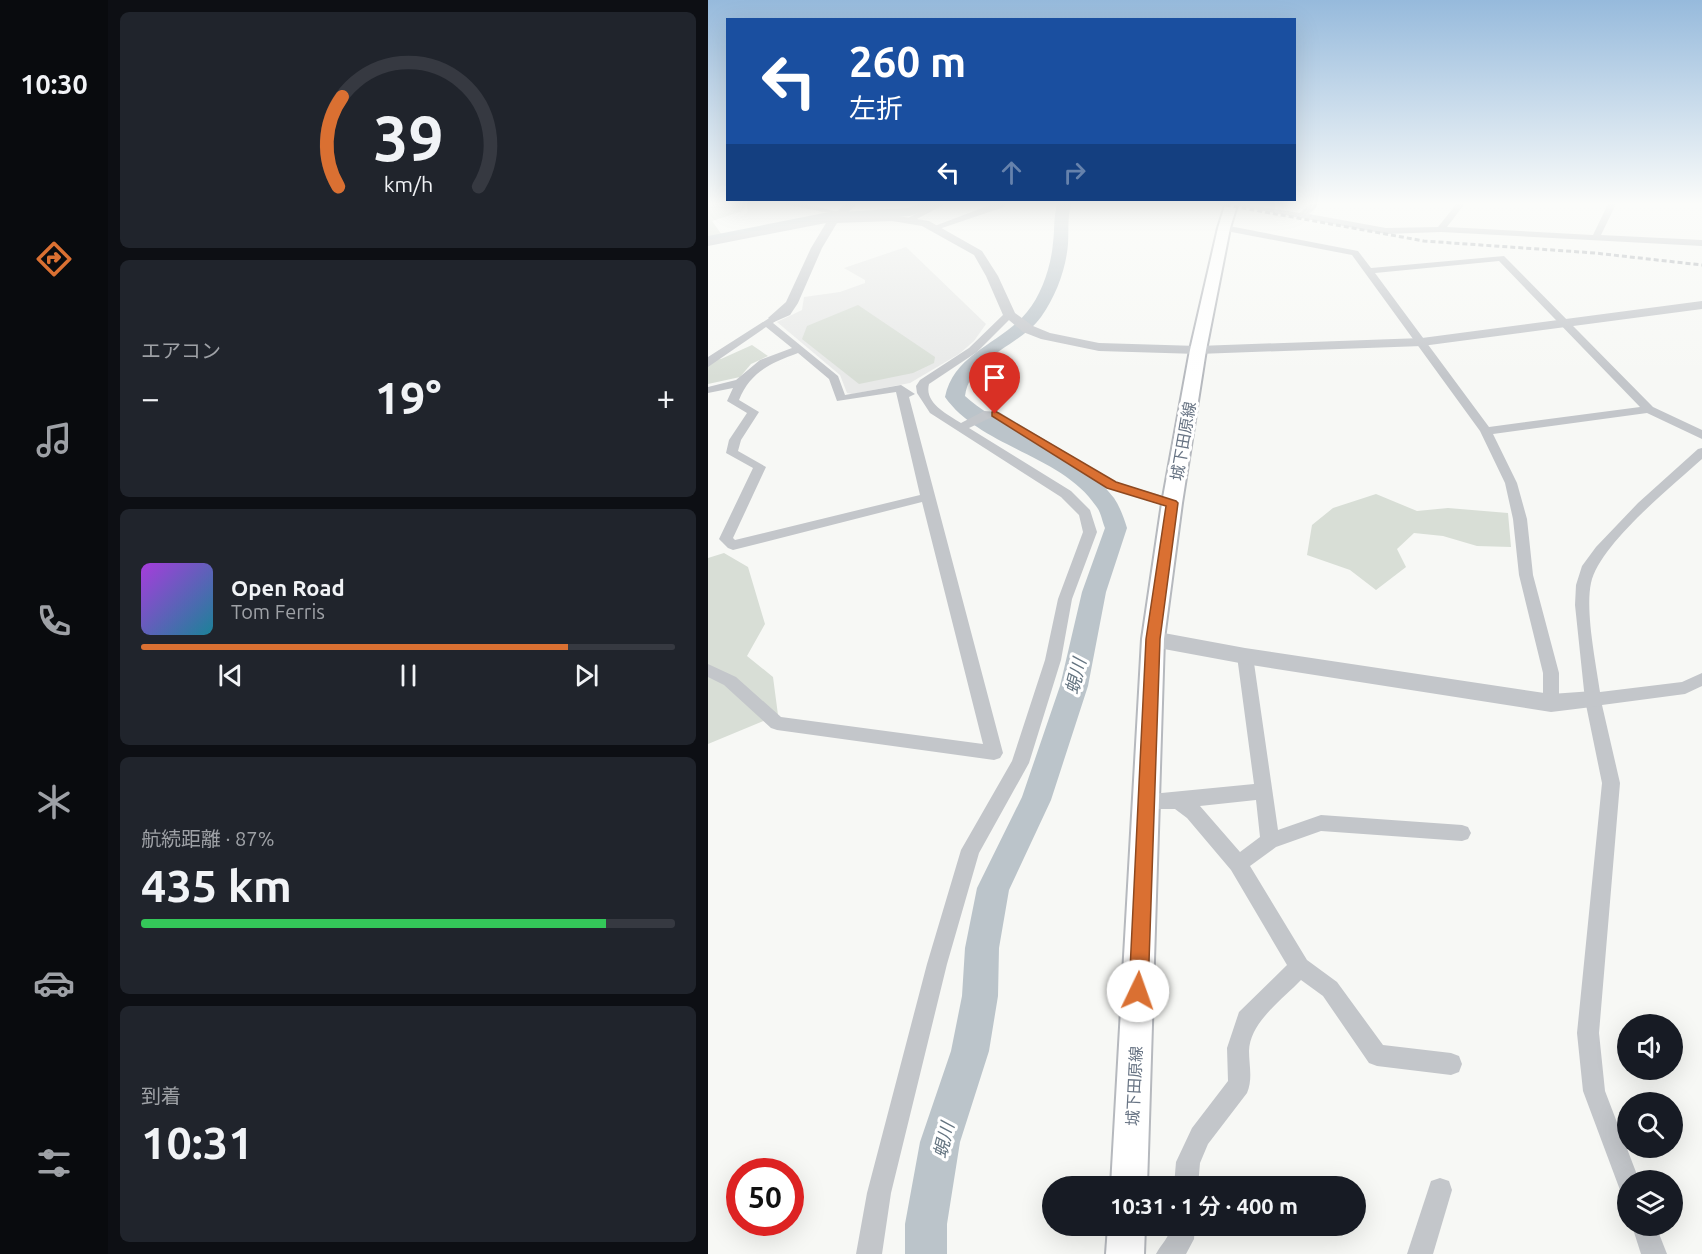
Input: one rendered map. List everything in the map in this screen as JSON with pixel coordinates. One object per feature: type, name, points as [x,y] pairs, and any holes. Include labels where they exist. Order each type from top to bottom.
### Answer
[{"type":"main road","name":"城下田原線","points":[[1129,1176],[1153,639],[1172,503],[1198,350],[1217,261]]},
{"type":"main road","points":[[1125,1254],[1126,1236]]},
{"type":"street","points":[[708,364],[714,357],[785,312],[792,303],[812,261]]},
{"type":"street","points":[[984,261],[1009,315],[1028,329],[1046,336],[1099,347],[1198,350],[1422,342],[1702,305]]},
{"type":"street","points":[[1360,261],[1486,431],[1511,483],[1520,519],[1526,574],[1551,673],[1551,703]]},
{"type":"street","points":[[1368,271],[1475,261]]},
{"type":"street","points":[[1504,261],[1649,409],[1702,435]]},
{"type":"street","points":[[934,411],[921,389],[925,381],[988,339],[1009,315]]},
{"type":"street","points":[[770,321],[834,378],[841,399],[901,388]]},
{"type":"street","points":[[708,390],[740,382],[764,362],[800,349]]},
{"type":"street","points":[[740,382],[733,401],[753,412],[735,440],[732,453],[760,467],[726,539],[733,545],[927,497]]},
{"type":"street","points":[[869,1254],[888,1159],[937,964],[970,850],[1020,763],[1053,660],[1065,599],[1090,532],[1085,513],[1066,494],[968,424],[915,401],[901,388]]},
{"type":"street","points":[[708,670],[730,681],[777,723],[994,753],[901,388]]},
{"type":"street","points":[[1486,431],[1649,409]]},
{"type":"street","points":[[968,424],[988,413],[995,414],[1112,485],[1172,503]]},
{"type":"street","points":[[1624,1170],[1594,1091],[1588,1033],[1611,783],[1593,700],[1582,605],[1583,585],[1589,566],[1601,550],[1643,506],[1701,453]]},
{"type":"street","points":[[1153,639],[1245,656],[1551,703],[1685,688],[1702,679]]},
{"type":"street","points":[[1245,656],[1270,841]]},
{"type":"street","points":[[1147,801],[1178,801],[1263,791]]},
{"type":"street","points":[[1178,801],[1193,812],[1238,864],[1300,967],[1330,989],[1377,1055],[1451,1064]]},
{"type":"street","points":[[1238,864],[1270,841],[1321,823],[1462,833]]},
{"type":"street","points":[[1187,1176],[1188,1162],[1200,1136],[1239,1085],[1238,1048],[1247,1020],[1300,967]]},
{"type":"street","points":[[1420,1254],[1440,1190]]},
{"type":"street","points":[[1169,1254],[1182,1236]]},
{"type":"street","points":[[1648,1236],[1654,1254]]},
{"type":"shaded area","points":[[866,261],[920,261],[986,324],[974,341],[959,354],[910,383],[847,393],[840,375],[777,322],[802,310],[804,297],[840,292],[865,283],[865,280],[844,268]]},
{"type":"shaded area","points":[[858,305],[935,357],[934,363],[913,373],[859,384],[802,339],[807,326]]},
{"type":"shaded area","points":[[752,345],[768,356],[751,364],[740,377],[708,384],[708,360],[721,359]]},
{"type":"shaded area","points":[[1376,494],[1417,511],[1448,508],[1508,513],[1511,547],[1477,546],[1443,536],[1414,533],[1397,549],[1406,567],[1376,590],[1350,570],[1307,555],[1312,525],[1333,508]]},
{"type":"shaded area","points":[[724,553],[748,567],[765,624],[747,656],[773,677],[778,715],[708,744],[708,558]]},
{"type":"waterway","name":"蜆川","points":[[926,1254],[926,1224],[940,1142],[970,1051],[980,996],[982,948],[993,888],[1036,800],[1074,686],[1094,592],[1116,528],[1107,505],[1090,486],[1053,460],[990,425],[955,397],[957,384],[964,373],[986,353],[1024,326],[1033,316],[1043,300],[1058,261]]},
{"type":"railway","points":[[1662,261],[1702,265]]},
{"type":"route","points":[[995,414],[1112,485],[1172,503],[1153,639],[1138,991]]}]
